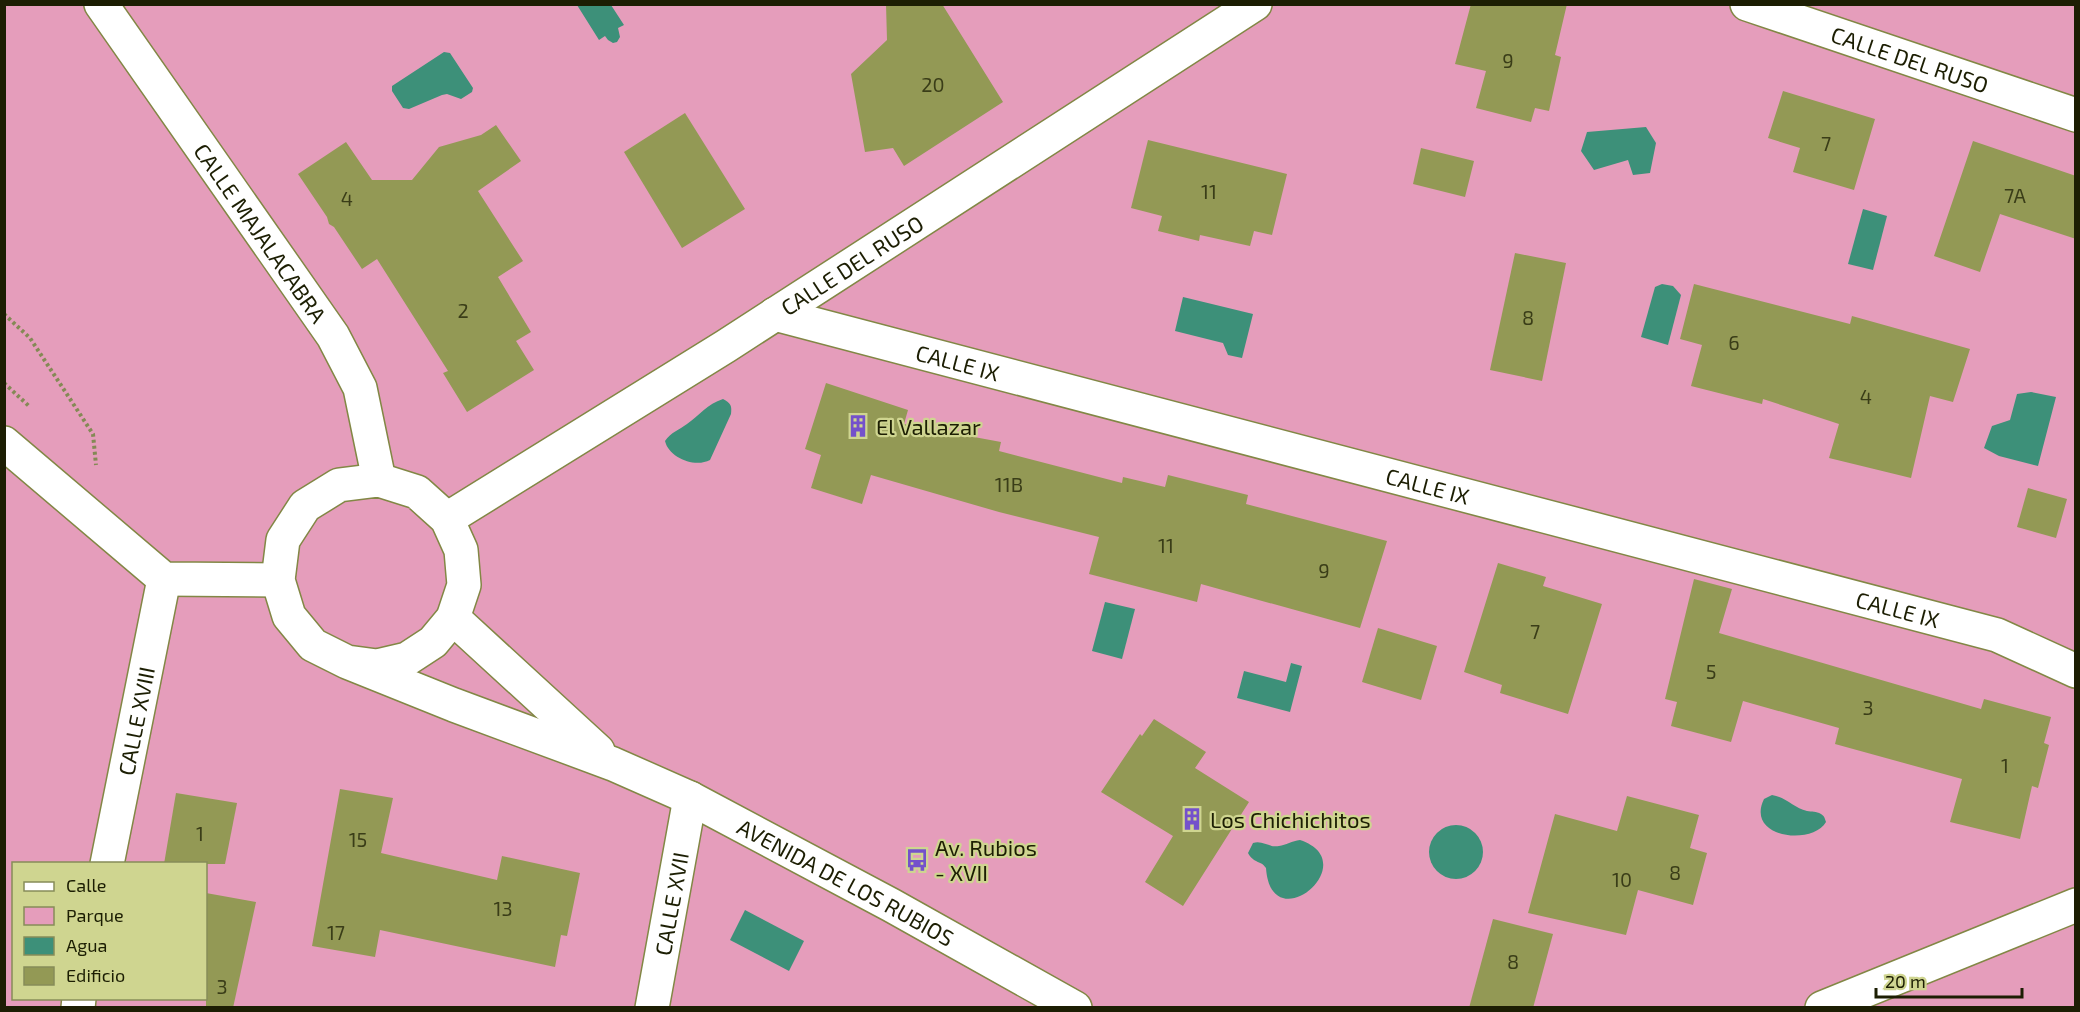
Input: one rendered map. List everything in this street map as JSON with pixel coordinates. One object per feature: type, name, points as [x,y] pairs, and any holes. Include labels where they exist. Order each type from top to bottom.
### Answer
[{"type":"street","name":"CALLE MAJALACABRA","points":[[101,4],[333,336],[360,388],[379,480]]},
{"type":"street","name":"CALLE DEL RUSO","points":[[447,519],[775,314],[1255,4]]},
{"type":"street","name":"CALLE DEL RUSO","points":[[1747,4],[2076,115]]},
{"type":"street","name":"CALLE IX","points":[[775,314],[1997,635],[2076,671]]},
{"type":"street","points":[[4,442],[164,579],[278,580]]},
{"type":"street","name":"AVENIDA DE LOS RUBIOS","points":[[347,662],[377,666],[407,659],[433,642],[453,618],[464,585],[462,550],[447,519],[417,492],[379,480],[339,485],[305,506],[283,540],[278,580],[289,616],[313,645],[347,662],[454,705],[613,764],[690,798],[891,905],[1075,1008]]},
{"type":"street","name":"CALLE XVIII","points":[[107,862],[164,579]]},
{"type":"street","name":"AVENIDA DE LOS RUBIOS","points":[[453,618],[613,764]]},
{"type":"street","name":"CALLE XVII","points":[[652,1008],[690,798]]},
{"type":"street","points":[[1822,1008],[2076,905]]},
{"type":"path","points":[[4,314],[30,338],[93,434],[102,526]]},
{"type":"green space","points":[[5,5],[2075,5],[2075,1007],[5,1007]]},
{"type":"water","points":[[577,5],[611,5],[624,25],[618,28],[620,37],[617,42],[613,43],[605,36],[599,40]]},
{"type":"water","points":[[444,52],[450,53],[473,88],[472,92],[461,99],[447,94],[409,109],[403,108],[392,91],[392,86]]},
{"type":"water","points":[[1646,127],[1656,143],[1650,173],[1633,175],[1628,160],[1594,170],[1581,151],[1587,132]]},
{"type":"water","points":[[1863,209],[1887,216],[1873,270],[1848,264]]},
{"type":"water","points":[[1662,284],[1673,286],[1681,295],[1668,345],[1641,337],[1655,287]]},
{"type":"water","points":[[1183,297],[1253,314],[1242,358],[1228,355],[1223,343],[1175,331]]},
{"type":"water","points":[[2031,392],[2056,397],[2038,466],[1999,456],[1984,448],[1992,426],[2010,420],[2017,394]]},
{"type":"water","points":[[723,399],[730,405],[731,414],[710,460],[697,463],[677,457],[667,447],[665,441],[667,438],[708,407]]},
{"type":"water","points":[[1105,602],[1135,609],[1122,659],[1092,651]]},
{"type":"water","points":[[1291,663],[1302,666],[1290,712],[1237,698],[1244,671],[1286,682]]},
{"type":"water","points":[[1772,795],[1802,810],[1819,813],[1826,822],[1819,830],[1795,836],[1772,830],[1764,822],[1761,812],[1764,799]]},
{"type":"water","points":[[1451,825],[1461,825],[1475,833],[1481,842],[1483,852],[1481,862],[1475,871],[1461,879],[1451,879],[1434,867],[1429,857],[1429,847],[1441,830]]},
{"type":"water","points":[[1300,840],[1318,851],[1323,864],[1320,878],[1310,890],[1296,897],[1283,898],[1272,889],[1266,868],[1248,853],[1253,843],[1260,842],[1275,846]]},
{"type":"water","points":[[745,910],[804,941],[789,971],[730,940]]},
{"type":"building","points":[[886,4],[942,4],[1003,102],[904,166],[893,148],[865,152],[851,74],[887,40]]},
{"type":"building","points":[[1471,4],[1567,4],[1555,55],[1561,57],[1549,111],[1535,108],[1531,122],[1476,108],[1486,71],[1455,64]]},
{"type":"building","points":[[1783,91],[1875,119],[1854,190],[1793,172],[1800,148],[1768,138]]},
{"type":"building","points":[[685,113],[745,209],[682,248],[624,152]]},
{"type":"building","points":[[496,125],[521,161],[478,191],[523,261],[498,277],[531,332],[516,341],[534,370],[467,412],[443,373],[448,371],[377,259],[362,269],[334,227],[329,224],[327,217],[298,174],[346,142],[372,180],[412,180],[439,147],[481,135]]},
{"type":"building","points":[[1148,140],[1287,174],[1272,235],[1254,231],[1250,246],[1200,235],[1199,241],[1158,231],[1162,216],[1131,208]]},
{"type":"building","points":[[1973,141],[2076,176],[2076,239],[2000,214],[1980,272],[1934,256]]},
{"type":"building","points":[[1421,148],[1474,161],[1465,197],[1413,184]]},
{"type":"building","points":[[1515,253],[1566,263],[1542,381],[1490,370]]},
{"type":"building","points":[[1694,284],[1850,324],[1852,316],[1970,349],[1953,402],[1930,396],[1911,478],[1829,458],[1839,424],[1763,399],[1762,404],[1691,386],[1702,345],[1680,339]]},
{"type":"building","points":[[826,383],[908,410],[904,424],[1001,442],[999,451],[1122,483],[1123,477],[1165,487],[1168,475],[1248,495],[1246,504],[1387,541],[1360,628],[1201,584],[1197,602],[1089,574],[1099,537],[999,512],[871,475],[862,504],[811,488],[821,455],[805,449]]},
{"type":"building","points":[[2028,488],[2067,499],[2056,538],[2017,527]]},
{"type":"building","points":[[1498,563],[1546,577],[1543,586],[1602,604],[1568,714],[1500,693],[1502,685],[1464,672]]},
{"type":"building","points":[[1694,579],[1732,589],[1719,633],[1981,709],[1984,699],[2051,717],[2044,743],[2049,745],[2038,788],[2032,786],[2020,839],[1950,822],[1962,779],[1835,744],[1839,728],[1743,701],[1731,742],[1671,726],[1677,702],[1665,699]]},
{"type":"building","points":[[1378,628],[1437,646],[1421,700],[1362,682]]},
{"type":"building","name":"Los Chichichitos","points":[[1154,719],[1206,752],[1195,768],[1249,802],[1183,906],[1145,882],[1173,836],[1101,792],[1140,734],[1142,736]]},
{"type":"building","points":[[340,789],[393,798],[381,853],[497,880],[502,856],[580,873],[567,936],[561,935],[555,967],[380,930],[375,957],[312,946]]},
{"type":"building","points":[[176,793],[237,803],[225,864],[164,862]]},
{"type":"building","points":[[1627,796],[1699,815],[1690,848],[1707,853],[1693,905],[1638,890],[1626,935],[1528,913],[1555,814],[1617,831]]},
{"type":"building","points":[[207,893],[256,902],[233,1008],[206,1008]]},
{"type":"building","points":[[1493,919],[1553,934],[1533,1008],[1469,1008]]},
{"type":"place","name":"El Vallazar","points":[[858,426]]},
{"type":"place","name":"Los Chichichitos","points":[[1192,819]]},
{"type":"place","name":"Av. Rubios - XVII","points":[[917,860]]}]
